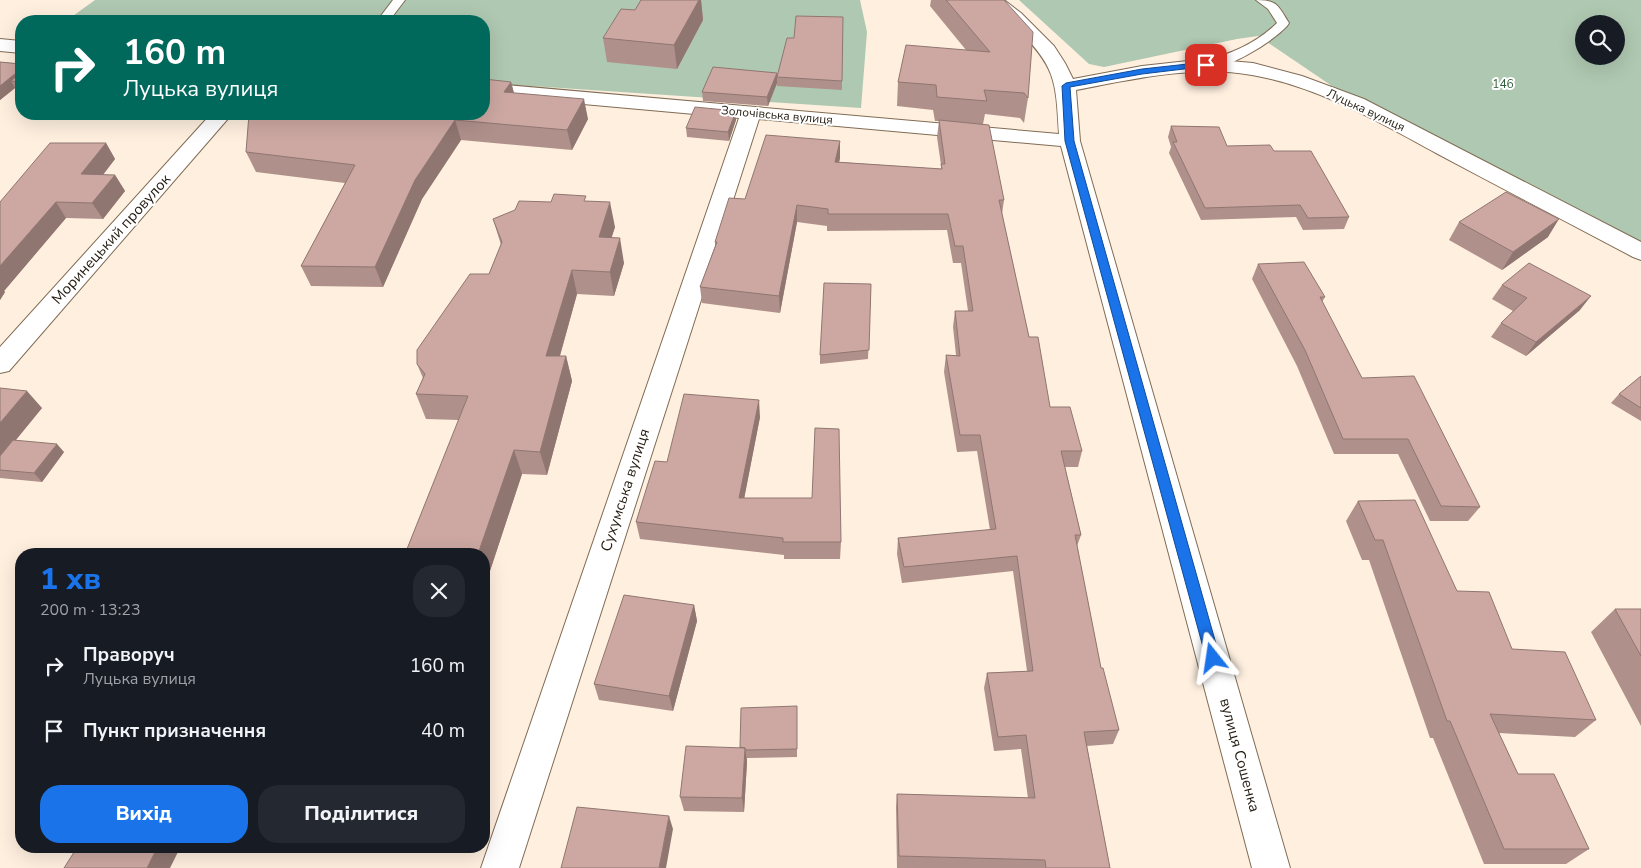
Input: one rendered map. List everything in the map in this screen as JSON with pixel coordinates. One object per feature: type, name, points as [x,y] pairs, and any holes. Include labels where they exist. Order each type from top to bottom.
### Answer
[{"type":"street","name":"вулиця Сошенка","points":[[993,0],[1034,37],[1057,64],[1066,86],[1070,141],[1271,868]]},
{"type":"street","points":[[0,45],[15,46]]},
{"type":"street","name":"Луцька вулиця","points":[[1066,86],[1142,72],[1206,65],[1252,69],[1326,90],[1357,103],[1641,252]]},
{"type":"street","name":"Золочівська вулиця","points":[[490,90],[1070,141]]},
{"type":"street","name":"Сухумська вулиця","points":[[500,868],[751,113]]},
{"type":"street","name":"Моринецький провулок","points":[[0,364],[217,120]]},
{"type":"lane","points":[[388,15],[399,0]]},
{"type":"lane","points":[[1206,65],[1237,56],[1272,36],[1283,23],[1273,7],[1262,0]]},
{"type":"green space","points":[[95,0],[860,0],[867,32],[861,108],[490,83],[490,15],[74,15]]},
{"type":"green space","name":"146","points":[[1019,0],[1641,0],[1641,252],[1357,103],[1258,36],[1104,67],[1089,64]]},
{"type":"building","points":[[641,0],[699,0],[674,45],[603,38],[621,9],[635,10]]},
{"type":"building","points":[[946,0],[1004,0],[1033,32],[1028,98],[1024,93],[984,90],[987,101],[937,97],[936,85],[898,82],[906,45],[990,52]]},
{"type":"building","points":[[796,16],[843,17],[842,81],[777,77],[787,38],[794,38]]},
{"type":"building","points":[[0,62],[15,63],[15,74],[0,86]]},
{"type":"building","points":[[713,67],[777,73],[767,97],[702,92]]},
{"type":"building","points":[[490,80],[511,82],[504,92],[584,99],[567,130],[455,120],[490,120]]},
{"type":"building","points":[[695,107],[736,111],[728,132],[686,128]]},
{"type":"building","points":[[249,120],[455,120],[415,180],[375,267],[301,266],[355,165],[246,152]]},
{"type":"building","points":[[939,120],[989,125],[1004,200],[999,200],[1029,337],[1038,337],[1050,407],[1070,407],[1082,451],[1061,451],[1081,535],[1075,535],[1101,668],[1103,668],[1119,730],[1084,732],[1110,868],[1046,868],[1045,860],[899,856],[897,794],[1035,798],[1026,735],[998,737],[987,673],[1033,671],[1017,556],[904,567],[898,538],[996,529],[980,435],[960,435],[946,355],[960,356],[955,311],[973,311],[963,246],[955,246],[948,214],[828,214],[828,209],[797,205],[779,296],[700,287],[717,242],[715,242],[729,198],[745,199],[766,135],[840,141],[835,162],[942,169],[941,164],[945,164]]},
{"type":"building","points":[[1171,126],[1219,127],[1227,146],[1270,145],[1274,151],[1311,151],[1349,217],[1308,218],[1300,205],[1205,208],[1173,142],[1177,142]]},
{"type":"building","points":[[50,143],[106,143],[81,174],[115,175],[92,203],[56,202],[0,266],[0,202]]},
{"type":"building","points":[[1506,192],[1559,219],[1513,252],[1459,222]]},
{"type":"building","points":[[554,194],[586,196],[584,201],[610,202],[599,237],[620,238],[610,272],[572,270],[546,356],[566,356],[540,452],[514,450],[480,548],[407,548],[468,396],[416,394],[425,374],[417,364],[417,350],[470,274],[489,274],[502,242],[493,219],[515,210],[519,201],[551,202]]},
{"type":"building","points":[[1304,262],[1325,297],[1320,297],[1362,378],[1414,376],[1480,507],[1441,506],[1408,439],[1343,439],[1305,350],[1258,264]]},
{"type":"building","points":[[1529,263],[1591,296],[1536,342],[1501,323],[1527,298],[1502,285]]},
{"type":"building","points":[[824,283],[871,284],[869,350],[820,355]]},
{"type":"building","points":[[1641,376],[1641,408],[1619,394]]},
{"type":"building","points":[[0,388],[27,391],[0,423]]},
{"type":"building","points":[[684,394],[759,400],[739,498],[812,498],[815,428],[839,429],[841,542],[783,542],[783,538],[636,522],[655,461],[667,462]]},
{"type":"building","points":[[13,440],[57,444],[34,473],[0,470],[0,456]]},
{"type":"building","points":[[1415,500],[1457,591],[1489,592],[1512,649],[1565,652],[1596,720],[1490,714],[1518,774],[1554,774],[1589,849],[1504,849],[1450,721],[1447,721],[1383,540],[1375,540],[1358,501]]},
{"type":"building","points":[[624,595],[694,605],[669,696],[594,684]]},
{"type":"building","points":[[1615,609],[1641,609],[1641,656]]},
{"type":"building","points":[[797,706],[797,749],[746,750],[740,747],[741,708]]},
{"type":"building","points":[[686,746],[745,748],[742,798],[680,797]]},
{"type":"building","points":[[577,807],[669,816],[659,868],[561,868]]},
{"type":"building","points":[[74,853],[154,853],[147,868],[64,868]]},
{"type":"route","points":[[1206,65],[1142,72],[1066,86],[1070,141],[1213,658]]}]
